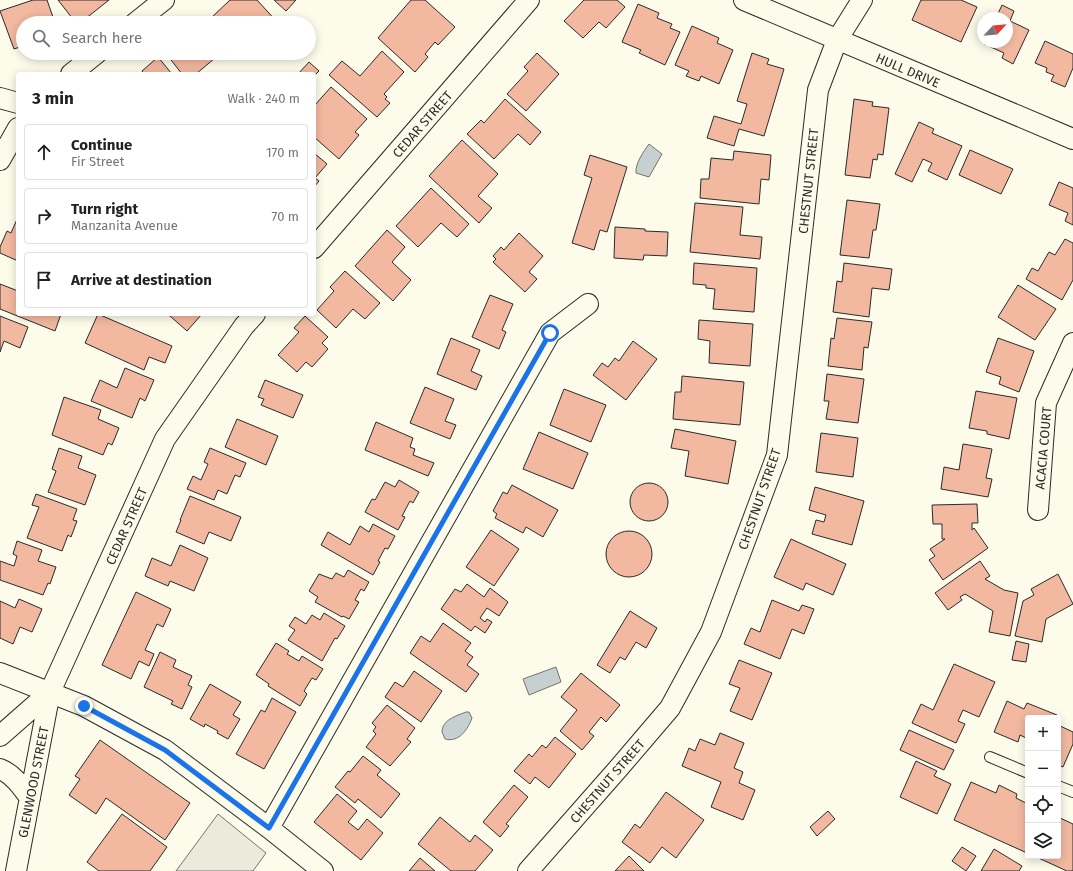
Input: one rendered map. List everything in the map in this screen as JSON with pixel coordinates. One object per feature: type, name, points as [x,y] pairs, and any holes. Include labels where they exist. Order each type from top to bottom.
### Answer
[{"type":"street","points":[[144,16],[164,0]]},
{"type":"street","name":"CEDAR STREET","points":[[316,246],[529,0]]},
{"type":"street","name":"HULL DRIVE","points":[[744,0],[1073,139]]},
{"type":"street","name":"CHESTNUT STREET","points":[[528,871],[670,708],[711,632],[777,455],[818,90],[837,40],[862,0]]},
{"type":"street","points":[[73,72],[88,60]]},
{"type":"street","points":[[0,98],[16,102]]},
{"type":"street","points":[[0,160],[16,132]]},
{"type":"street","points":[[269,828],[550,333],[588,304]]},
{"type":"street","name":"CEDAR STREET","points":[[0,736],[50,692],[165,439],[244,326],[253,316]]},
{"type":"street","name":"ACACIA COURT","points":[[1038,510],[1046,404],[1073,343]]},
{"type":"street","points":[[0,673],[84,706],[165,750],[269,828],[323,871]]},
{"type":"street","name":"GLENWOOD STREET","points":[[16,871],[50,692]]},
{"type":"street","points":[[0,769],[20,784],[30,798]]},
{"type":"lane","points":[[990,757],[1025,772]]},
{"type":"lane","points":[[1060,787],[1073,792]]},
{"type":"shaded area","points":[[649,144],[662,154],[649,177],[636,173],[636,169],[642,154]]},
{"type":"shaded area","points":[[556,667],[561,682],[529,695],[523,679]]},
{"type":"shaded area","points":[[469,712],[472,718],[465,731],[455,739],[445,739],[442,732],[444,724],[450,719]]},
{"type":"shaded area","points":[[218,814],[266,853],[253,871],[176,871]]},
{"type":"building","points":[[33,0],[47,0],[53,16],[16,16],[16,48],[14,49],[0,11]]},
{"type":"building","points":[[58,0],[109,0],[89,16],[71,16]]},
{"type":"building","points":[[230,0],[257,0],[272,16],[213,16]]},
{"type":"building","points":[[274,0],[296,0],[286,11]]},
{"type":"building","points":[[411,0],[425,0],[455,27],[438,45],[435,42],[425,54],[428,57],[415,72],[378,38]]},
{"type":"building","points":[[584,0],[617,0],[625,7],[606,28],[599,22],[583,38],[564,21]]},
{"type":"building","points":[[921,0],[961,0],[977,7],[961,42],[912,20]]},
{"type":"building","points":[[638,4],[659,13],[657,18],[672,24],[670,28],[680,32],[665,65],[639,53],[641,50],[622,42]]},
{"type":"building","points":[[1002,5],[1014,11],[1013,14],[1013,12],[999,12]]},
{"type":"building","points":[[1013,22],[1029,30],[1013,64],[1002,58],[1004,53],[993,48],[1013,48]]},
{"type":"building","points":[[692,26],[719,38],[717,43],[733,50],[719,84],[701,76],[699,81],[686,76],[689,71],[675,65]]},
{"type":"building","points":[[1045,41],[1073,54],[1073,68],[1065,87],[1051,81],[1054,75],[1046,72],[1047,68],[1035,63]]},
{"type":"building","points":[[382,51],[404,72],[384,94],[387,97],[385,99],[390,103],[377,117],[329,75],[342,61],[360,76]]},
{"type":"building","points":[[537,53],[559,74],[526,111],[507,94],[528,71],[524,67]]},
{"type":"building","points":[[752,53],[769,59],[767,64],[784,69],[764,136],[739,129],[734,146],[707,138],[714,116],[741,124],[747,104],[737,101]]},
{"type":"building","points":[[155,60],[160,60],[170,72],[143,72]]},
{"type":"building","points":[[171,60],[213,60],[198,72],[180,72]]},
{"type":"building","points":[[309,62],[319,71],[316,74],[316,72],[300,72]]},
{"type":"building","points":[[331,87],[367,119],[355,132],[359,135],[339,159],[316,139],[316,104]]},
{"type":"building","points":[[505,99],[541,132],[530,145],[518,134],[494,159],[467,134],[481,120],[484,123]]},
{"type":"building","points":[[854,99],[873,102],[872,106],[889,108],[883,155],[878,154],[877,160],[873,159],[870,178],[845,175]]},
{"type":"building","points":[[919,122],[934,129],[932,133],[962,146],[947,180],[928,171],[932,163],[923,159],[912,182],[895,174]]},
{"type":"building","points":[[462,140],[498,174],[478,196],[492,208],[479,223],[429,176]]},
{"type":"building","points":[[970,150],[1013,169],[1001,194],[959,175]]},
{"type":"building","points":[[734,151],[771,155],[769,180],[761,179],[759,204],[700,198],[701,179],[709,179],[711,158],[733,160]]},
{"type":"building","points":[[316,155],[327,164],[316,177]]},
{"type":"building","points":[[590,155],[627,167],[607,232],[600,230],[594,250],[572,243],[592,178],[584,175]]},
{"type":"building","points":[[1059,182],[1073,188],[1073,225],[1065,221],[1068,213],[1049,205]]},
{"type":"building","points":[[431,188],[469,224],[457,237],[441,223],[418,247],[396,226]]},
{"type":"building","points":[[847,200],[880,204],[876,230],[873,230],[869,258],[840,255]]},
{"type":"building","points":[[695,203],[743,207],[740,235],[762,237],[760,259],[690,252]]},
{"type":"building","points":[[16,222],[16,260],[0,253],[0,247],[7,231],[11,233]]},
{"type":"building","points":[[615,227],[668,232],[667,256],[644,255],[643,260],[614,258]]},
{"type":"building","points":[[387,230],[405,247],[392,262],[411,280],[393,301],[355,266]]},
{"type":"building","points":[[519,233],[543,256],[529,272],[537,279],[525,292],[493,262],[496,259],[493,256],[501,247],[504,250]]},
{"type":"building","points":[[1065,239],[1073,243],[1073,280],[1062,300],[1026,279],[1032,268],[1038,271],[1049,252],[1055,255]]},
{"type":"building","points":[[694,263],[757,268],[754,312],[713,309],[715,289],[706,288],[706,285],[693,284]]},
{"type":"building","points":[[844,263],[892,269],[889,290],[872,288],[869,317],[833,312],[837,281],[842,282]]},
{"type":"building","points":[[345,271],[380,303],[365,319],[353,309],[336,328],[317,310],[334,291],[330,287]]},
{"type":"building","points":[[0,284],[16,290],[16,315],[0,309]]},
{"type":"building","points":[[1018,285],[1056,309],[1035,340],[998,317]]},
{"type":"building","points":[[490,295],[513,304],[502,330],[506,332],[499,349],[472,337]]},
{"type":"building","points":[[0,316],[28,327],[20,348],[4,341],[0,352]]},
{"type":"building","points":[[18,316],[60,316],[55,331]]},
{"type":"building","points":[[97,316],[103,316],[172,346],[165,363],[149,357],[144,370],[85,343]]},
{"type":"building","points":[[170,316],[200,316],[187,331]]},
{"type":"building","points":[[305,316],[328,337],[322,343],[328,349],[312,367],[306,362],[297,372],[278,355],[299,332],[294,328]]},
{"type":"building","points":[[837,318],[872,322],[868,348],[864,347],[862,370],[828,366],[831,338],[834,339]]},
{"type":"building","points":[[699,320],[753,324],[750,366],[709,363],[710,341],[698,339]]},
{"type":"building","points":[[451,338],[480,350],[471,371],[482,376],[476,390],[437,374]]},
{"type":"building","points":[[998,338],[1034,351],[1019,392],[999,384],[1001,377],[986,372]]},
{"type":"building","points":[[633,341],[657,359],[626,400],[593,375],[602,363],[608,367],[615,358],[619,361]]},
{"type":"building","points":[[125,368],[154,380],[145,401],[140,398],[132,418],[91,401],[100,380],[117,388]]},
{"type":"building","points":[[827,374],[864,379],[858,423],[826,419],[829,401],[824,401]]},
{"type":"building","points":[[682,376],[744,382],[740,425],[673,419],[675,392],[681,392]]},
{"type":"building","points":[[265,380],[303,395],[293,418],[261,405],[264,399],[258,397]]},
{"type":"building","points":[[425,387],[454,399],[445,421],[456,425],[450,439],[410,423]]},
{"type":"building","points":[[564,389],[606,405],[591,442],[550,425]]},
{"type":"building","points":[[976,391],[1017,398],[1009,439],[987,434],[987,431],[969,428]]},
{"type":"building","points":[[64,397],[101,410],[98,419],[119,428],[112,445],[108,443],[103,455],[52,435]]},
{"type":"building","points":[[237,419],[278,436],[266,465],[225,447]]},
{"type":"building","points":[[376,422],[413,438],[410,447],[415,449],[413,455],[434,463],[428,476],[365,450]]},
{"type":"building","points":[[675,429],[736,441],[728,484],[685,476],[689,451],[671,448]]},
{"type":"building","points":[[539,432],[588,453],[573,489],[523,469]]},
{"type":"building","points":[[821,433],[858,438],[853,477],[816,472]]},
{"type":"building","points":[[963,444],[992,449],[986,478],[992,479],[988,497],[941,489],[944,467],[959,470]]},
{"type":"building","points":[[59,448],[82,456],[78,468],[96,475],[85,505],[48,492],[56,471],[52,469]]},
{"type":"building","points":[[210,448],[246,463],[240,477],[235,475],[227,494],[218,490],[214,500],[187,489],[193,476],[201,480],[208,464],[204,462]]},
{"type":"building","points":[[399,480],[419,492],[413,503],[410,501],[402,516],[405,517],[398,530],[365,512],[372,499],[375,500],[385,482],[395,487]]},
{"type":"building","points":[[645,483],[653,483],[660,486],[665,491],[668,502],[665,513],[660,518],[653,521],[645,521],[638,518],[633,513],[630,506],[630,498],[633,491],[638,486]]},
{"type":"building","points":[[512,485],[558,510],[543,537],[526,527],[523,533],[495,518],[497,514],[493,511],[503,492],[507,494]]},
{"type":"building","points":[[815,487],[864,501],[852,545],[812,534],[816,520],[824,522],[826,515],[809,510]]},
{"type":"building","points":[[36,494],[77,509],[73,520],[77,521],[71,537],[68,535],[62,551],[27,538],[39,507],[32,505]]},
{"type":"building","points":[[190,496],[241,517],[231,541],[209,532],[204,544],[176,532]]},
{"type":"building","points":[[977,504],[978,523],[972,523],[972,530],[974,528],[988,548],[943,580],[929,560],[935,556],[930,549],[945,539],[942,539],[942,524],[933,524],[932,505]]},
{"type":"building","points":[[373,524],[395,536],[388,549],[385,548],[373,575],[321,545],[328,532],[350,545],[360,526],[369,532]]},
{"type":"building","points":[[491,530],[519,549],[494,586],[466,567]]},
{"type":"building","points":[[629,531],[642,535],[648,541],[652,554],[648,567],[642,573],[629,577],[616,573],[610,567],[606,554],[610,541],[616,535]]},
{"type":"building","points":[[791,539],[846,564],[833,595],[806,583],[803,590],[774,577]]},
{"type":"building","points":[[17,541],[42,550],[38,561],[56,567],[50,584],[48,583],[43,595],[0,580],[0,561],[14,566],[17,556],[13,554]]},
{"type":"building","points":[[180,545],[208,558],[194,591],[170,581],[168,586],[145,576],[152,558],[171,566]]},
{"type":"building","points":[[980,561],[990,576],[985,579],[1004,590],[1018,593],[1010,636],[989,632],[993,611],[965,594],[960,597],[962,600],[948,610],[935,593]]},
{"type":"building","points":[[348,570],[369,582],[364,591],[361,589],[355,600],[359,602],[349,619],[343,616],[342,617],[315,602],[318,597],[309,591],[319,574],[332,579],[336,573],[344,577]]},
{"type":"building","points":[[1058,574],[1073,604],[1046,619],[1042,642],[1015,636],[1023,601],[1034,595],[1031,589]]},
{"type":"building","points":[[467,584],[484,597],[490,588],[508,602],[499,616],[487,608],[480,618],[485,622],[487,619],[492,622],[485,633],[475,626],[471,631],[441,609],[455,589],[461,592]]},
{"type":"building","points":[[136,592],[171,609],[163,627],[157,624],[145,650],[154,654],[149,666],[139,661],[131,679],[102,665]]},
{"type":"building","points":[[19,599],[42,609],[32,632],[20,627],[13,644],[0,638],[0,601],[15,608]]},
{"type":"building","points":[[772,600],[799,611],[802,605],[814,609],[804,634],[792,629],[780,659],[744,644],[751,628],[760,632]]},
{"type":"building","points":[[630,611],[657,628],[646,648],[636,642],[625,660],[620,657],[610,673],[597,665]]},
{"type":"building","points":[[324,613],[345,626],[337,639],[335,638],[322,661],[288,640],[295,630],[289,626],[295,617],[306,624],[312,615],[320,620]]},
{"type":"building","points":[[443,623],[471,643],[465,651],[473,657],[467,665],[479,674],[466,692],[410,653],[421,636],[430,642]]},
{"type":"building","points":[[1016,641],[1029,644],[1026,662],[1012,660]]},
{"type":"building","points":[[276,643],[289,651],[287,654],[299,661],[302,656],[323,669],[316,680],[312,678],[304,691],[307,694],[300,706],[268,686],[269,684],[256,675]]},
{"type":"building","points":[[160,652],[176,660],[173,667],[192,676],[188,685],[192,687],[182,709],[171,704],[173,701],[144,687]]},
{"type":"building","points":[[739,660],[772,673],[752,720],[730,711],[740,688],[729,684]]},
{"type":"building","points":[[954,664],[995,682],[979,717],[963,710],[958,721],[965,724],[956,743],[912,723],[921,704],[933,710]]},
{"type":"building","points":[[414,671],[442,691],[421,722],[385,697],[395,682],[403,687]]},
{"type":"building","points":[[581,673],[620,705],[606,722],[601,717],[589,732],[594,736],[582,750],[560,731],[577,710],[561,697]]},
{"type":"building","points":[[210,684],[241,702],[233,715],[240,719],[228,739],[217,733],[218,731],[205,724],[204,727],[190,719]]},
{"type":"building","points":[[272,698],[296,712],[264,769],[236,754],[261,710],[265,712]]},
{"type":"building","points":[[1007,701],[1024,709],[1027,703],[1057,715],[1025,715],[1025,738],[1020,735],[1018,742],[994,732]]},
{"type":"building","points":[[387,705],[415,728],[407,739],[411,742],[390,766],[366,747],[376,734],[373,731],[376,727],[372,723]]},
{"type":"building","points":[[1061,726],[1073,732],[1073,744],[1063,767],[1061,766]]},
{"type":"building","points":[[909,730],[954,750],[944,770],[900,750]]},
{"type":"building","points":[[720,733],[744,743],[734,768],[743,772],[739,783],[755,790],[743,820],[711,807],[721,782],[682,766],[689,748],[695,751],[700,739],[715,745]]},
{"type":"building","points":[[555,737],[576,754],[549,788],[535,777],[530,784],[514,771],[529,754],[532,757],[542,745],[546,748]]},
{"type":"building","points":[[100,740],[190,803],[165,840],[106,798],[96,814],[69,795],[80,779],[75,776]]},
{"type":"building","points":[[363,756],[381,770],[377,775],[400,794],[381,818],[358,799],[355,803],[335,787]]},
{"type":"building","points":[[916,761],[937,771],[934,776],[951,784],[937,814],[900,797]]},
{"type":"building","points":[[971,782],[996,793],[999,785],[1017,794],[1016,798],[1025,802],[1025,852],[954,820]]},
{"type":"building","points":[[514,785],[528,797],[506,824],[509,826],[500,837],[483,822]]},
{"type":"building","points":[[666,792],[704,820],[676,858],[662,847],[650,863],[622,842],[635,824],[640,828]]},
{"type":"building","points":[[337,794],[357,811],[348,822],[358,830],[367,819],[383,833],[361,860],[314,822]]},
{"type":"building","points":[[828,811],[835,819],[817,836],[810,827]]},
{"type":"building","points":[[122,814],[167,847],[150,871],[99,871],[87,862]]},
{"type":"building","points":[[440,817],[470,842],[475,835],[493,850],[475,871],[451,871],[418,844]]},
{"type":"building","points":[[1061,818],[1073,824],[1073,871],[1067,871],[1041,859],[1061,859]]},
{"type":"building","points":[[962,847],[976,856],[966,871],[952,861]]},
{"type":"building","points":[[994,849],[1022,866],[1019,871],[981,871]]},
{"type":"building","points":[[629,856],[644,871],[615,871]]},
{"type":"building","points":[[420,858],[435,871],[409,871]]},
{"type":"route","points":[[84,706],[165,750],[269,828],[550,333]]}]
